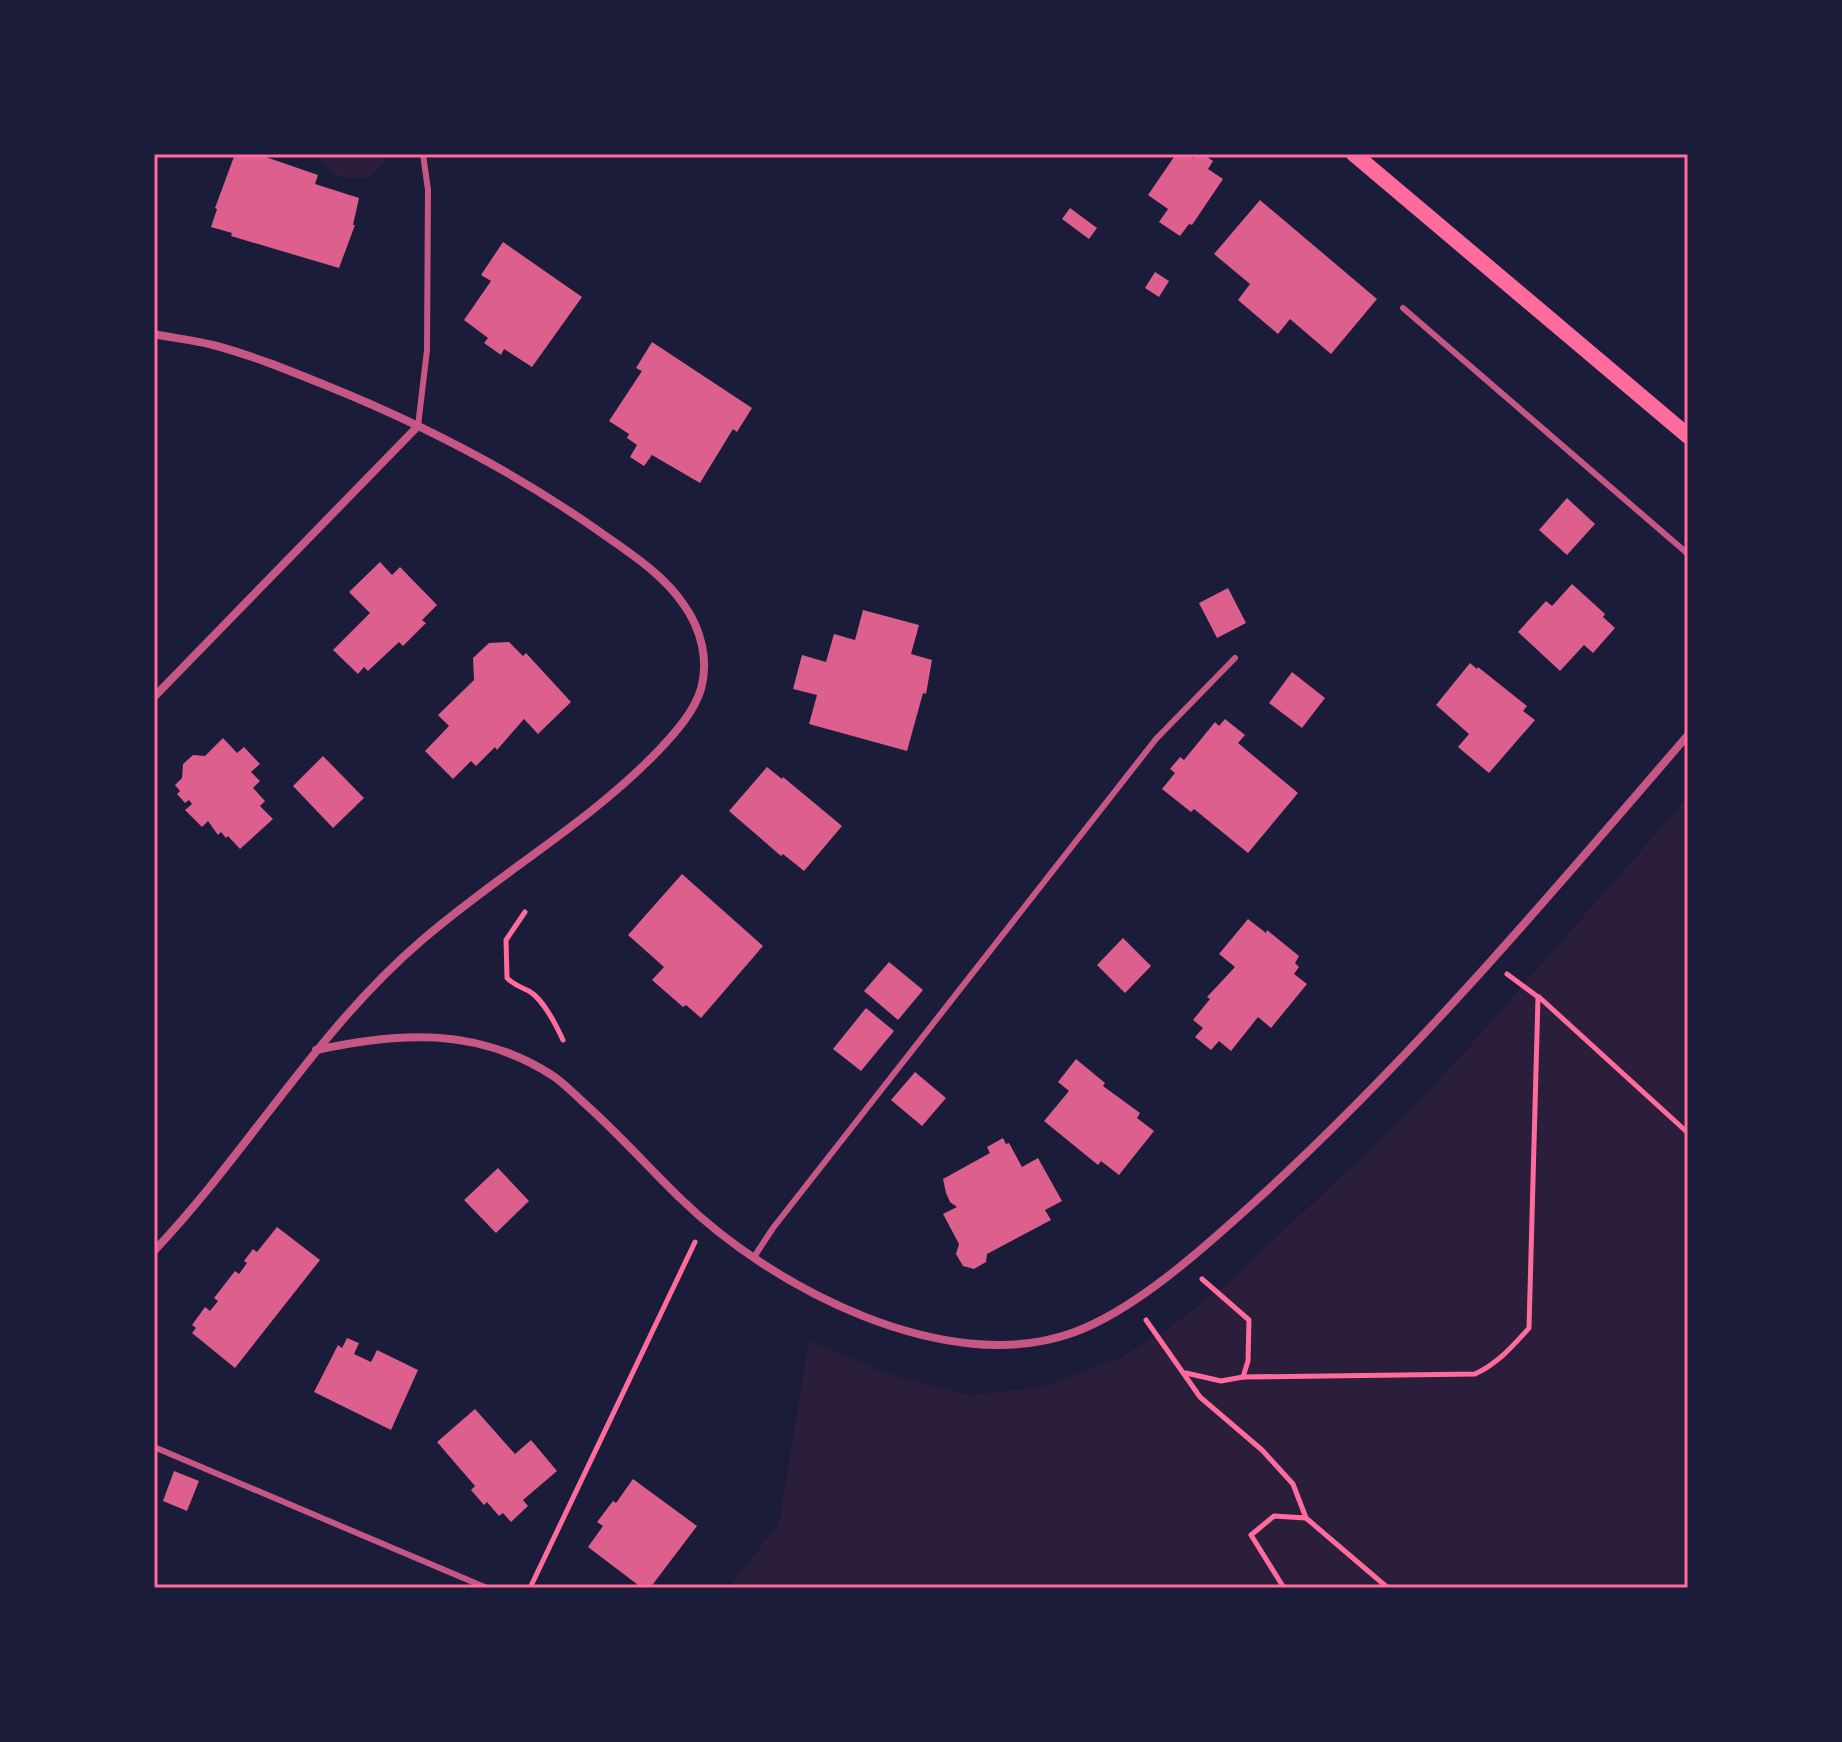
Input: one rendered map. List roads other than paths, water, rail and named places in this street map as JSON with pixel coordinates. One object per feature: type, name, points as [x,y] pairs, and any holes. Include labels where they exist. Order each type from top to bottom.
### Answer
[{"type":"main road","points":[[1354,154],[1688,436]]},
{"type":"street","points":[[154,334],[213,345],[286,369],[418,426],[518,479],[571,511],[649,566],[683,602],[699,631],[705,662],[701,691],[679,729],[638,772],[591,812],[421,941],[316,1050],[226,1168],[154,1251]]},
{"type":"street","points":[[154,697],[418,426]]},
{"type":"street","points":[[316,1050],[369,1038],[413,1036],[466,1040],[528,1061],[553,1075],[600,1117],[684,1202],[731,1242],[795,1283],[856,1314],[920,1333],[992,1345],[1036,1342],[1074,1332],[1132,1300],[1208,1245],[1347,1114],[1490,961],[1688,735]]},
{"type":"lane","points":[[418,426],[427,350],[428,190],[423,154]]},
{"type":"lane","points":[[1403,308],[1688,554]]},
{"type":"lane","points":[[754,1257],[773,1228],[1156,739],[1235,658]]},
{"type":"lane","points":[[154,1447],[487,1588]]}]
